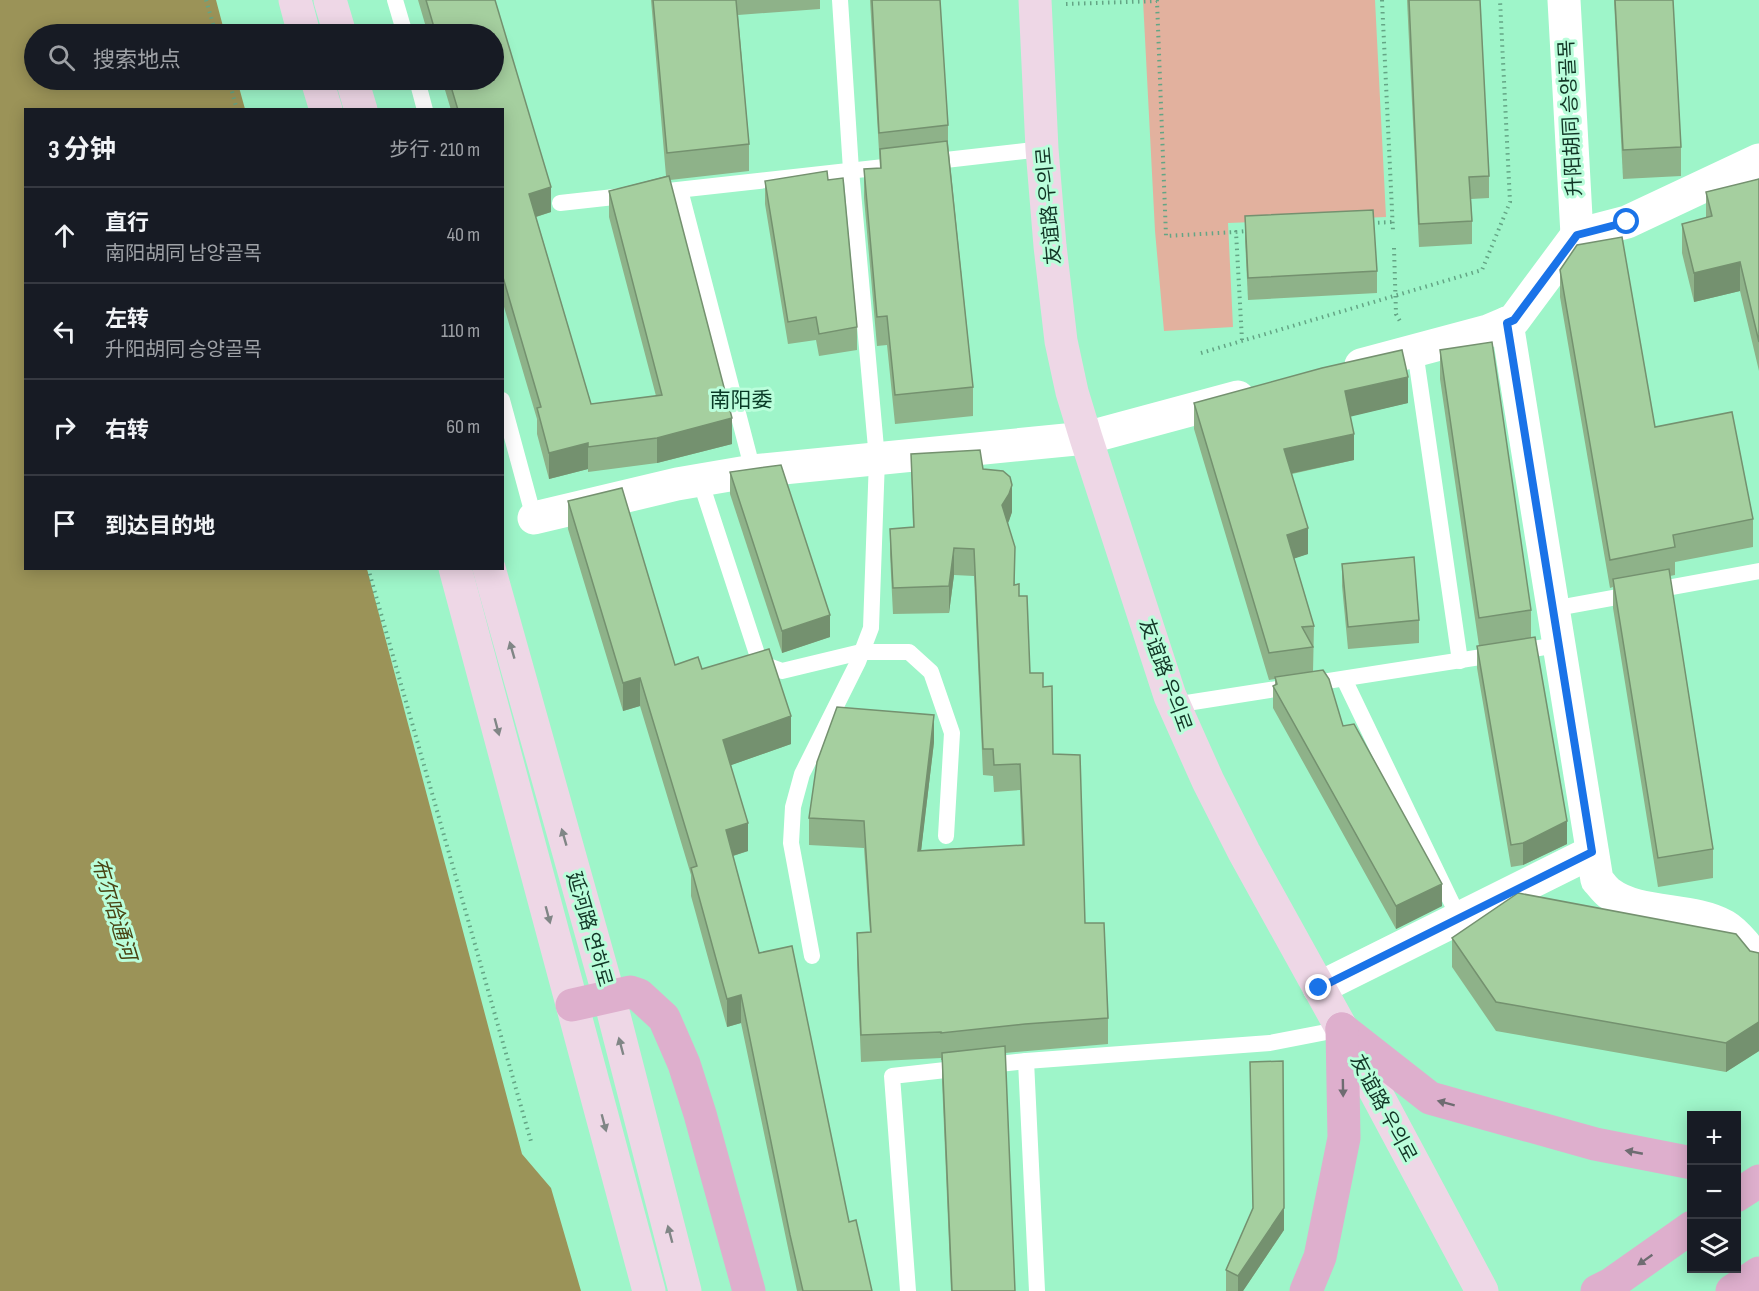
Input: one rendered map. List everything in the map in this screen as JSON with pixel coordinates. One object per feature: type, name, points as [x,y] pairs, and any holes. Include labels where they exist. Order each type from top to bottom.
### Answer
[{"type":"main road","points":[[295,0],[301,24]]},
{"type":"main road","points":[[330,0],[337,24]]},
{"type":"main road","name":"友谊路 우의로","points":[[1035,3],[1042,149],[1061,341],[1072,392],[1162,674],[1208,781],[1239,842],[1482,1291]]},
{"type":"main road","points":[[320,90],[325,108]]},
{"type":"main road","points":[[355,90],[360,108]]},
{"type":"main road","name":"延河路 연하로","points":[[456,570],[649,1291]]},
{"type":"main road","name":"延河路 연하로","points":[[490,570],[609,996],[685,1291]]},
{"type":"main road","points":[[572,1005],[630,992],[639,995],[664,1018],[684,1064],[700,1114],[748,1291]]},
{"type":"main road","points":[[1342,1029],[1430,1098],[1594,1144],[1687,1162]]},
{"type":"main road","points":[[1306,1291],[1320,1257],[1344,1138],[1342,1029]]},
{"type":"main road","points":[[1741,1166],[1759,1164]]},
{"type":"main road","points":[[1741,1193],[1759,1181]]},
{"type":"main road","points":[[1597,1291],[1611,1284],[1687,1231]]},
{"type":"main road","points":[[1732,1291],[1759,1273]]},
{"type":"street","name":"升阳胡同 승양골목","points":[[1564,0],[1577,235]]},
{"type":"street","points":[[1335,372],[1488,331],[1514,320],[1577,235],[1627,222],[1759,160]]},
{"type":"street","points":[[1507,323],[1597,880],[1610,894],[1633,904],[1696,915],[1727,927],[1759,964]]},
{"type":"street","points":[[534,518],[700,480],[753,471],[1086,438],[1267,390]]},
{"type":"street","points":[[1319,988],[1592,852]]},
{"type":"lane","points":[[395,0],[402,24]]},
{"type":"lane","points":[[812,956],[791,843],[793,807],[802,774],[871,627],[877,459],[851,170],[840,0]]},
{"type":"lane","points":[[420,90],[424,108]]},
{"type":"lane","points":[[560,203],[1042,149]]},
{"type":"lane","points":[[680,190],[753,471]]},
{"type":"lane","points":[[1415,351],[1460,661]]},
{"type":"lane","points":[[504,407],[534,518]]},
{"type":"lane","points":[[700,480],[760,663],[782,671],[861,652],[909,652],[931,672],[952,733],[946,836]]},
{"type":"lane","points":[[1552,609],[1759,571]]},
{"type":"lane","points":[[1174,705],[1558,645]]},
{"type":"lane","points":[[1344,679],[1459,918]]},
{"type":"lane","points":[[908,1291],[892,1076],[1026,1061],[1270,1043],[1342,1029]]},
{"type":"lane","points":[[1026,1061],[1037,1291]]},
{"type":"path","points":[[206,0],[213,24]]},
{"type":"path","points":[[1382,0],[1393,231]]},
{"type":"path","points":[[1201,353],[1482,270],[1510,202],[1500,0]]},
{"type":"path","points":[[1035,3],[1157,1],[1166,236],[1258,230]]},
{"type":"path","points":[[232,90],[236,108]]},
{"type":"path","points":[[1370,224],[1392,222]]},
{"type":"path","points":[[1236,232],[1242,340]]},
{"type":"path","points":[[1394,248],[1396,314],[1415,351]]},
{"type":"path","points":[[369,570],[532,1145]]},
{"type":"shaded area","points":[[1143,0],[1375,0],[1386,217],[1228,223],[1233,327],[1164,331],[1155,231]]},
{"type":"water","name":"布尔哈通河","points":[[0,0],[216,0],[222,24],[24,24],[24,90],[240,90],[245,108],[24,108],[24,570],[367,570],[522,1154],[551,1188],[581,1291],[0,1291]]},
{"type":"building","points":[[426,0],[495,0],[502,24],[433,24]]},
{"type":"building","points":[[653,0],[736,0],[749,144],[667,153]]},
{"type":"building","points":[[872,0],[940,0],[948,125],[879,133]]},
{"type":"building","points":[[1409,0],[1480,0],[1489,176],[1469,177],[1472,221],[1419,224]]},
{"type":"building","points":[[1615,0],[1673,0],[1681,147],[1623,150]]},
{"type":"building","points":[[504,30],[551,187],[529,194],[591,404],[662,395],[609,191],[669,176],[732,418],[657,438],[588,447],[588,443],[549,453],[537,408],[541,407],[504,281],[504,108],[457,108],[452,90],[504,90]]},
{"type":"building","points":[[947,141],[973,387],[895,395],[887,316],[877,317],[864,169],[881,168],[880,149]]},
{"type":"building","points":[[827,171],[828,180],[843,178],[857,327],[819,334],[816,317],[788,322],[765,181]]},
{"type":"building","points":[[1759,179],[1759,342],[1740,262],[1694,273],[1682,224],[1712,216],[1706,192]]},
{"type":"building","points":[[1373,210],[1377,271],[1248,278],[1245,216]]},
{"type":"building","points":[[1622,237],[1655,427],[1732,412],[1753,519],[1673,535],[1675,547],[1610,560],[1560,270],[1577,245]]},
{"type":"building","points":[[1492,342],[1531,610],[1479,618],[1440,350]]},
{"type":"building","points":[[1402,350],[1408,377],[1345,391],[1354,434],[1284,449],[1308,528],[1287,535],[1314,626],[1302,627],[1313,647],[1269,653],[1194,403],[1322,368]]},
{"type":"building","points":[[980,450],[983,469],[1003,471],[1010,477],[1012,485],[1002,505],[1015,547],[1014,585],[1019,584],[1019,596],[1027,596],[1030,673],[1043,673],[1043,687],[1052,686],[1053,754],[1080,755],[1085,923],[1104,923],[1108,1018],[941,1033],[861,1035],[857,933],[871,932],[864,821],[809,818],[817,762],[837,707],[934,715],[918,851],[1024,845],[1020,764],[994,765],[993,749],[983,749],[974,549],[954,548],[949,586],[893,588],[890,529],[914,527],[911,454]]},
{"type":"building","points":[[781,465],[830,615],[782,631],[730,472]]},
{"type":"building","points":[[622,488],[675,665],[698,657],[702,669],[769,649],[791,716],[723,740],[748,823],[726,830],[759,953],[792,946],[849,1222],[856,1220],[872,1291],[803,1291],[741,995],[727,999],[691,868],[697,866],[640,678],[623,683],[568,501]]},
{"type":"building","points":[[1414,557],[1419,620],[1348,627],[1342,564]]},
{"type":"building","points":[[1669,569],[1713,849],[1658,858],[1613,579]]},
{"type":"building","points":[[1535,637],[1567,821],[1523,843],[1511,845],[1477,646]]},
{"type":"building","points":[[1323,670],[1329,679],[1343,726],[1354,724],[1442,884],[1396,906],[1273,686],[1277,684],[1275,677]]},
{"type":"building","points":[[1518,893],[1736,934],[1750,951],[1759,953],[1759,1022],[1726,1043],[1496,1002],[1452,938]]},
{"type":"building","points":[[1005,1046],[1015,1291],[952,1291],[942,1053]]},
{"type":"building","points":[[1283,1061],[1284,1208],[1238,1276],[1226,1270],[1253,1208],[1250,1062]]},
{"type":"district","name":"南阳委","points":[[741,400]]},
{"type":"route","points":[[1319,988],[1592,852],[1507,323],[1514,320],[1577,235],[1627,222]]}]
